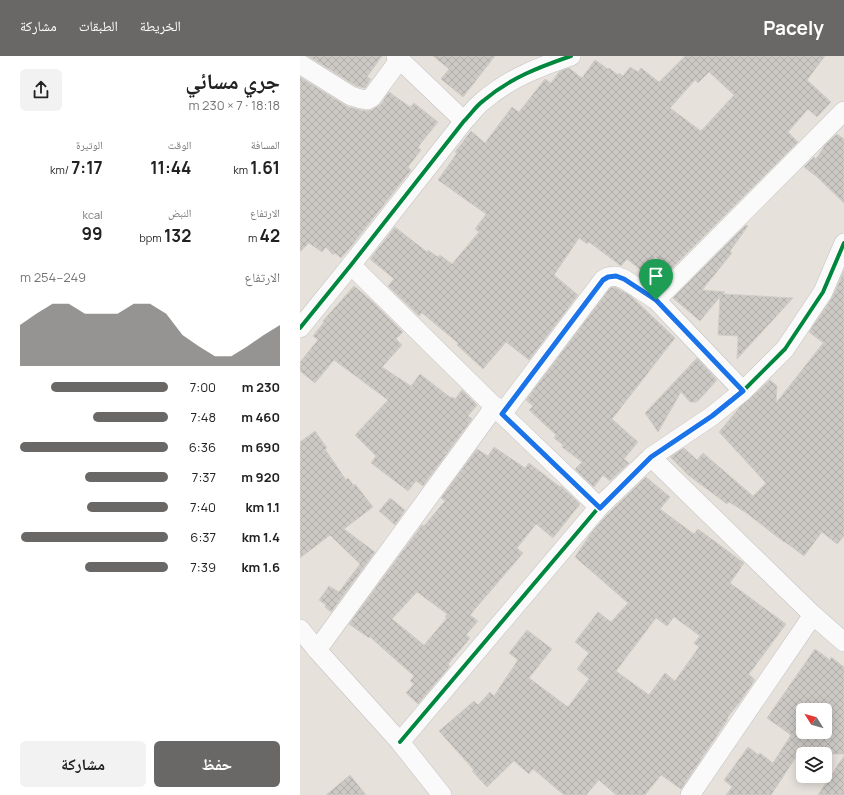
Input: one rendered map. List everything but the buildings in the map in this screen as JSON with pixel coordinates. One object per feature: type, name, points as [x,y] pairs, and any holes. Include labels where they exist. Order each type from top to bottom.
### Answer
[{"type":"street","points":[[300,328],[464,121],[482,102],[504,85],[537,67],[571,56]]},
{"type":"street","points":[[300,64],[351,96],[361,100],[367,100],[372,96],[398,58],[464,121]]},
{"type":"street","points":[[656,300],[844,111]]},
{"type":"street","points":[[400,742],[600,508],[651,457],[712,416],[743,391],[785,349],[823,292],[844,243]]},
{"type":"street","points":[[351,265],[600,508]]},
{"type":"street","points":[[317,650],[499,410],[603,280],[608,277],[616,276],[624,279],[656,300],[743,391]]},
{"type":"street","points":[[651,457],[813,615],[844,642]]},
{"type":"street","points":[[690,795],[813,615]]},
{"type":"street","points":[[300,629],[400,742],[442,795]]},
{"type":"cycle path","points":[[300,328],[478,105],[493,93],[525,74],[571,56]]},
{"type":"cycle path","points":[[400,742],[599,507],[651,457],[712,416],[743,391],[785,349],[823,292],[844,243]]},
{"type":"route","points":[[616,276],[624,279],[656,300],[743,391],[712,416],[651,457],[600,508],[502,414],[603,280],[608,277],[616,276]]}]
